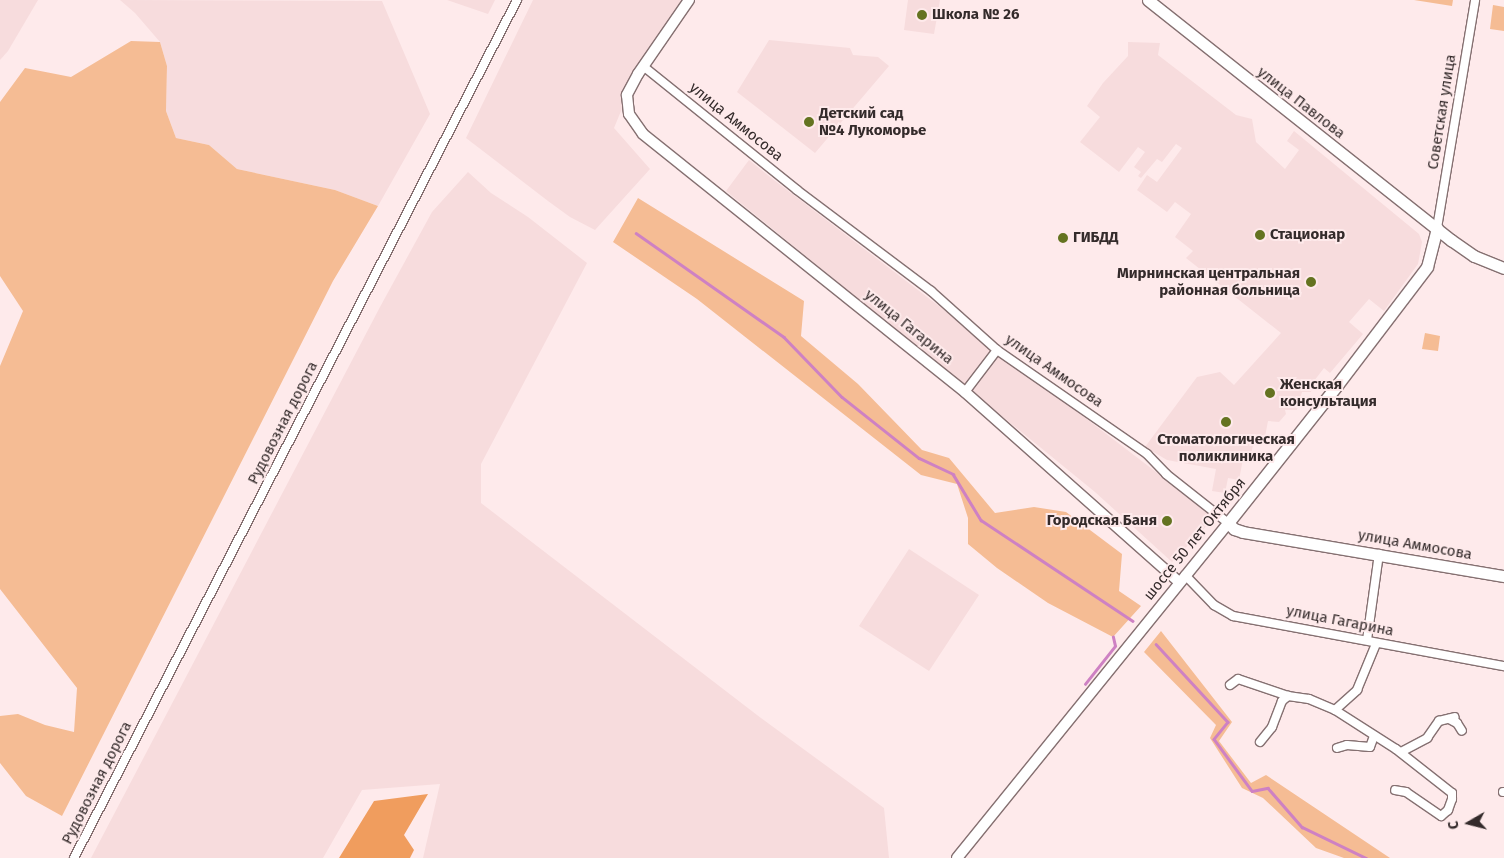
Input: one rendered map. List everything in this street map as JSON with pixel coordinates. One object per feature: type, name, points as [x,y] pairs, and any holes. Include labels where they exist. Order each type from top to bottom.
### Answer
[{"type":"main road","name":"улица Павлова","points":[[1148,0],[1474,256],[1504,268]]},
{"type":"main road","name":"шоссе 50 лет Октября","points":[[1228,522],[1338,384],[1427,267],[1432,254],[1437,228]]},
{"type":"main road","name":"улица Аммосова","points":[[1228,522],[1234,529],[1244,532],[1504,576]]},
{"type":"street","name":"Рудовозная дорога","points":[[74,858],[517,0]]},
{"type":"street","points":[[643,66],[689,0]]},
{"type":"street","name":"Советская улица","points":[[1437,228],[1475,0]]},
{"type":"street","name":"улица Гагарина","points":[[643,66],[627,95],[629,114],[643,134],[965,392],[1214,605],[1233,616],[1367,640],[1376,644],[1504,666]]},
{"type":"street","name":"улица Аммосова","points":[[643,66],[797,190],[932,291],[997,350],[1147,454],[1166,474],[1228,522]]},
{"type":"street","points":[[965,392],[997,350]]},
{"type":"street","name":"шоссе 50 лет Октября","points":[[957,858],[1228,522]]},
{"type":"street","points":[[1367,640],[1379,554]]},
{"type":"street","points":[[1336,710],[1357,690],[1376,644]]},
{"type":"street","points":[[1230,685],[1238,679],[1288,696],[1309,699],[1336,710],[1400,752],[1452,793],[1452,799],[1448,810],[1441,816],[1406,792],[1395,790]]},
{"type":"street","points":[[1260,742],[1272,727],[1282,701],[1288,696]]},
{"type":"street","points":[[1400,752],[1427,738],[1440,721],[1452,718],[1462,732]]},
{"type":"street","points":[[1338,748],[1348,746],[1370,747],[1374,736]]},
{"type":"shaded area","points":[[0,0],[38,0],[8,51],[0,60]]},
{"type":"shaded area","points":[[120,0],[382,1],[430,114],[378,206],[335,190],[237,169],[209,145],[176,138],[166,111],[167,66],[160,42],[135,13]]},
{"type":"shaded area","points":[[447,0],[495,0],[488,14]]},
{"type":"shaded area","points":[[533,0],[686,0],[662,29],[626,88],[621,111],[614,128],[650,169],[595,230],[570,217],[466,138]]},
{"type":"shaded area","name":"Школа № 26","points":[[908,0],[940,0],[934,34],[904,30]]},
{"type":"shaded area","points":[[1414,0],[1453,0],[1452,6]]},
{"type":"shaded area","points":[[1493,5],[1504,7],[1504,31],[1490,29]]},
{"type":"shaded area","name":"Детский сад №4 Лукоморье","points":[[769,40],[850,48],[853,55],[878,57],[889,66],[815,153],[737,92]]},
{"type":"shaded area","points":[[131,41],[160,42],[167,66],[166,111],[176,138],[209,145],[237,169],[335,190],[378,206],[333,281],[62,816],[26,796],[0,763],[0,716],[18,714],[45,725],[74,732],[77,688],[0,589],[0,366],[23,311],[0,276],[0,102],[25,68],[71,77]]},
{"type":"shaded area","name":"Мирнинская центральная районная больница","points":[[1128,42],[1160,43],[1158,55],[1236,115],[1252,119],[1256,142],[1285,169],[1299,150],[1287,141],[1294,131],[1419,234],[1422,242],[1418,264],[1384,311],[1369,299],[1349,322],[1363,334],[1330,373],[1324,368],[1314,381],[1311,392],[1302,392],[1297,410],[1285,410],[1286,414],[1279,422],[1268,421],[1264,442],[1254,440],[1250,460],[1243,459],[1239,480],[1228,478],[1225,493],[1212,491],[1216,469],[1167,460],[1145,447],[1197,377],[1220,372],[1234,385],[1281,333],[1186,258],[1193,251],[1175,237],[1191,214],[1175,202],[1167,212],[1137,190],[1147,175],[1157,182],[1182,148],[1176,144],[1162,162],[1157,159],[1141,178],[1138,176],[1141,172],[1134,167],[1145,152],[1138,147],[1119,172],[1080,142],[1100,117],[1087,106],[1103,83],[1128,56]]},
{"type":"shaded area","points":[[749,160],[1215,517],[1172,562],[1095,492],[726,191]]},
{"type":"shaded area","points":[[468,172],[491,193],[528,217],[587,263],[481,464],[481,503],[757,715],[884,808],[889,858],[423,858],[440,784],[362,790],[323,858],[91,858],[380,307],[432,212]]},
{"type":"shaded area","points":[[638,198],[804,301],[801,336],[858,384],[922,450],[949,458],[995,513],[1034,507],[1066,512],[1122,554],[1119,591],[1141,606],[1113,637],[1048,603],[997,568],[968,544],[968,518],[957,484],[921,475],[697,299],[613,242]]},
{"type":"shaded area","points":[[1425,333],[1440,336],[1438,351],[1422,349]]},
{"type":"shaded area","points":[[909,549],[979,595],[929,671],[859,626]]},
{"type":"shaded area","points":[[1161,631],[1232,722],[1219,741],[1251,783],[1266,775],[1390,858],[1344,858],[1316,848],[1263,798],[1242,788],[1210,738],[1216,725],[1144,652]]},
{"type":"shaded area","points":[[428,794],[404,835],[414,850],[410,858],[339,858],[374,801]]},
{"type":"waterway","points":[[636,233],[784,337],[842,397],[919,458],[953,474],[981,520],[1133,621]]},
{"type":"waterway","points":[[1085,684],[1115,646],[1113,637]]},
{"type":"waterway","points":[[1156,644],[1228,722],[1214,739],[1252,791],[1268,788],[1302,827],[1366,858]]},
{"type":"place","name":"Школа № 26","points":[[922,15]]},
{"type":"place","name":"Детский сад №4 Лукоморье","points":[[809,122]]},
{"type":"place","name":"Стационар","points":[[1260,235]]},
{"type":"place","name":"ГИБДД","points":[[1063,238]]},
{"type":"place","name":"Мирнинская центральная районная больница","points":[[1311,282]]},
{"type":"place","name":"Женская консультация","points":[[1270,393]]},
{"type":"place","name":"Стоматологическая поликлиника","points":[[1226,422]]},
{"type":"place","name":"Городская Баня","points":[[1167,521]]}]
